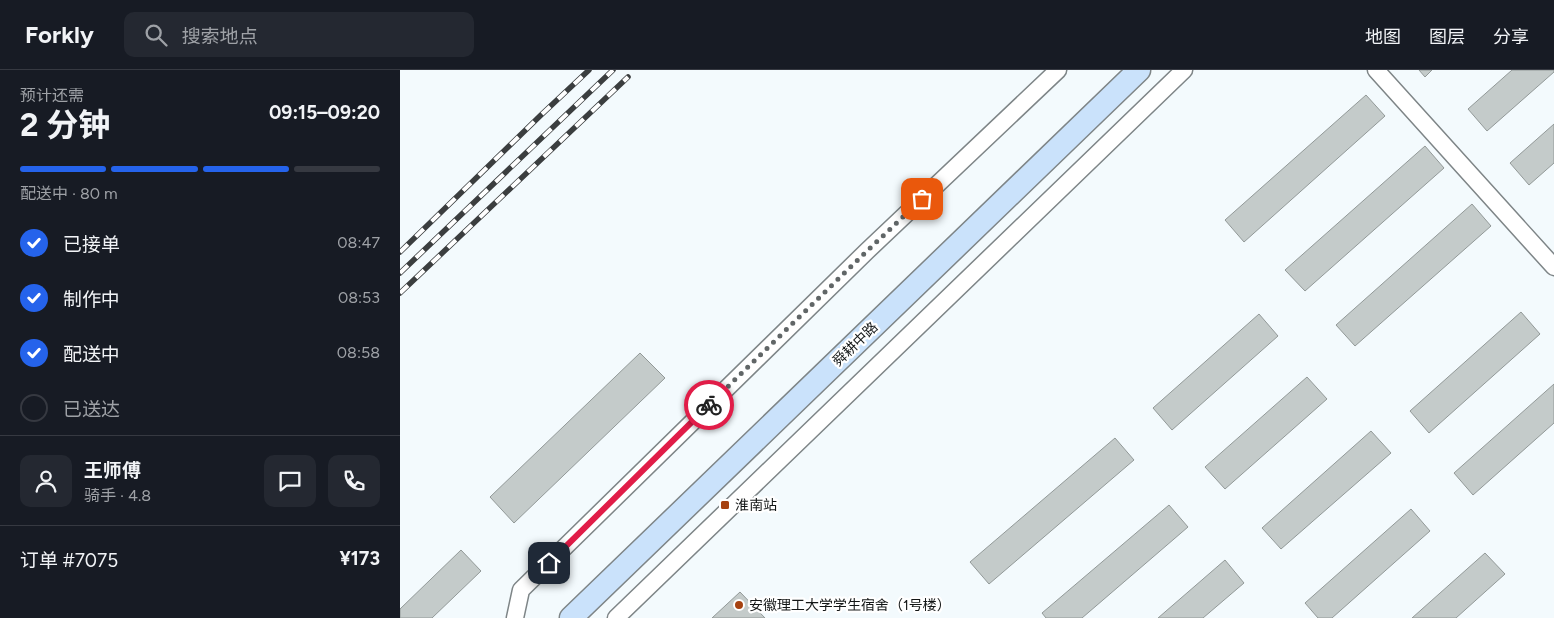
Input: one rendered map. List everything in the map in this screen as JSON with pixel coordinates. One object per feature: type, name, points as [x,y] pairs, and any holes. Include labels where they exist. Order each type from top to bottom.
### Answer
[{"type":"main road","name":"舜耕中路","points":[[571,618],[1140,70]]},
{"type":"street","points":[[515,618],[521,590],[867,251],[1058,70]]},
{"type":"street","points":[[616,618],[1184,70]]},
{"type":"street","points":[[1376,70],[1554,266]]},
{"type":"building","points":[[1419,70],[1432,70],[1425,77]]},
{"type":"building","points":[[1512,70],[1554,70],[1554,72],[1487,131],[1468,109]]},
{"type":"building","points":[[1366,95],[1385,116],[1244,242],[1225,220]]},
{"type":"building","points":[[1554,124],[1554,163],[1529,185],[1510,163]]},
{"type":"building","points":[[1425,146],[1444,168],[1305,291],[1285,270]]},
{"type":"building","points":[[1472,204],[1491,226],[1355,346],[1336,325]]},
{"type":"building","points":[[1521,312],[1540,334],[1429,433],[1410,411]]},
{"type":"building","points":[[1259,314],[1278,336],[1172,430],[1153,408]]},
{"type":"building","points":[[640,353],[665,378],[514,523],[490,497]]},
{"type":"building","points":[[1307,377],[1327,399],[1225,489],[1205,467]]},
{"type":"building","points":[[1554,384],[1554,423],[1473,495],[1454,473]]},
{"type":"building","points":[[1371,431],[1391,453],[1281,549],[1262,528]]},
{"type":"building","points":[[1115,438],[1134,460],[989,584],[970,562]]},
{"type":"building","points":[[1169,505],[1188,527],[1082,618],[1046,618],[1042,613]]},
{"type":"building","points":[[1411,509],[1430,531],[1332,618],[1318,618],[1305,603]]},
{"type":"building","points":[[461,550],[481,571],[432,618],[400,618],[400,609]]},
{"type":"building","points":[[1485,553],[1505,574],[1456,618],[1412,618]]},
{"type":"building","points":[[1225,560],[1244,583],[1203,618],[1158,618]]},
{"type":"building","name":"安徽理工大学学生宿舍（1号楼）","points":[[740,592],[765,618],[712,618]]},
{"type":"railway","points":[[400,252],[589,70]]},
{"type":"railway","points":[[400,273],[613,70]]},
{"type":"railway","points":[[400,293],[628,77]]},
{"type":"way so far","points":[[709,405],[922,199]]},
{"type":"place","name":"淮南站","points":[[725,505]]},
{"type":"place","name":"安徽理工大学学生宿舍（1号楼）","points":[[739,605]]},
{"type":"route","points":[[549,563],[709,405]]}]
